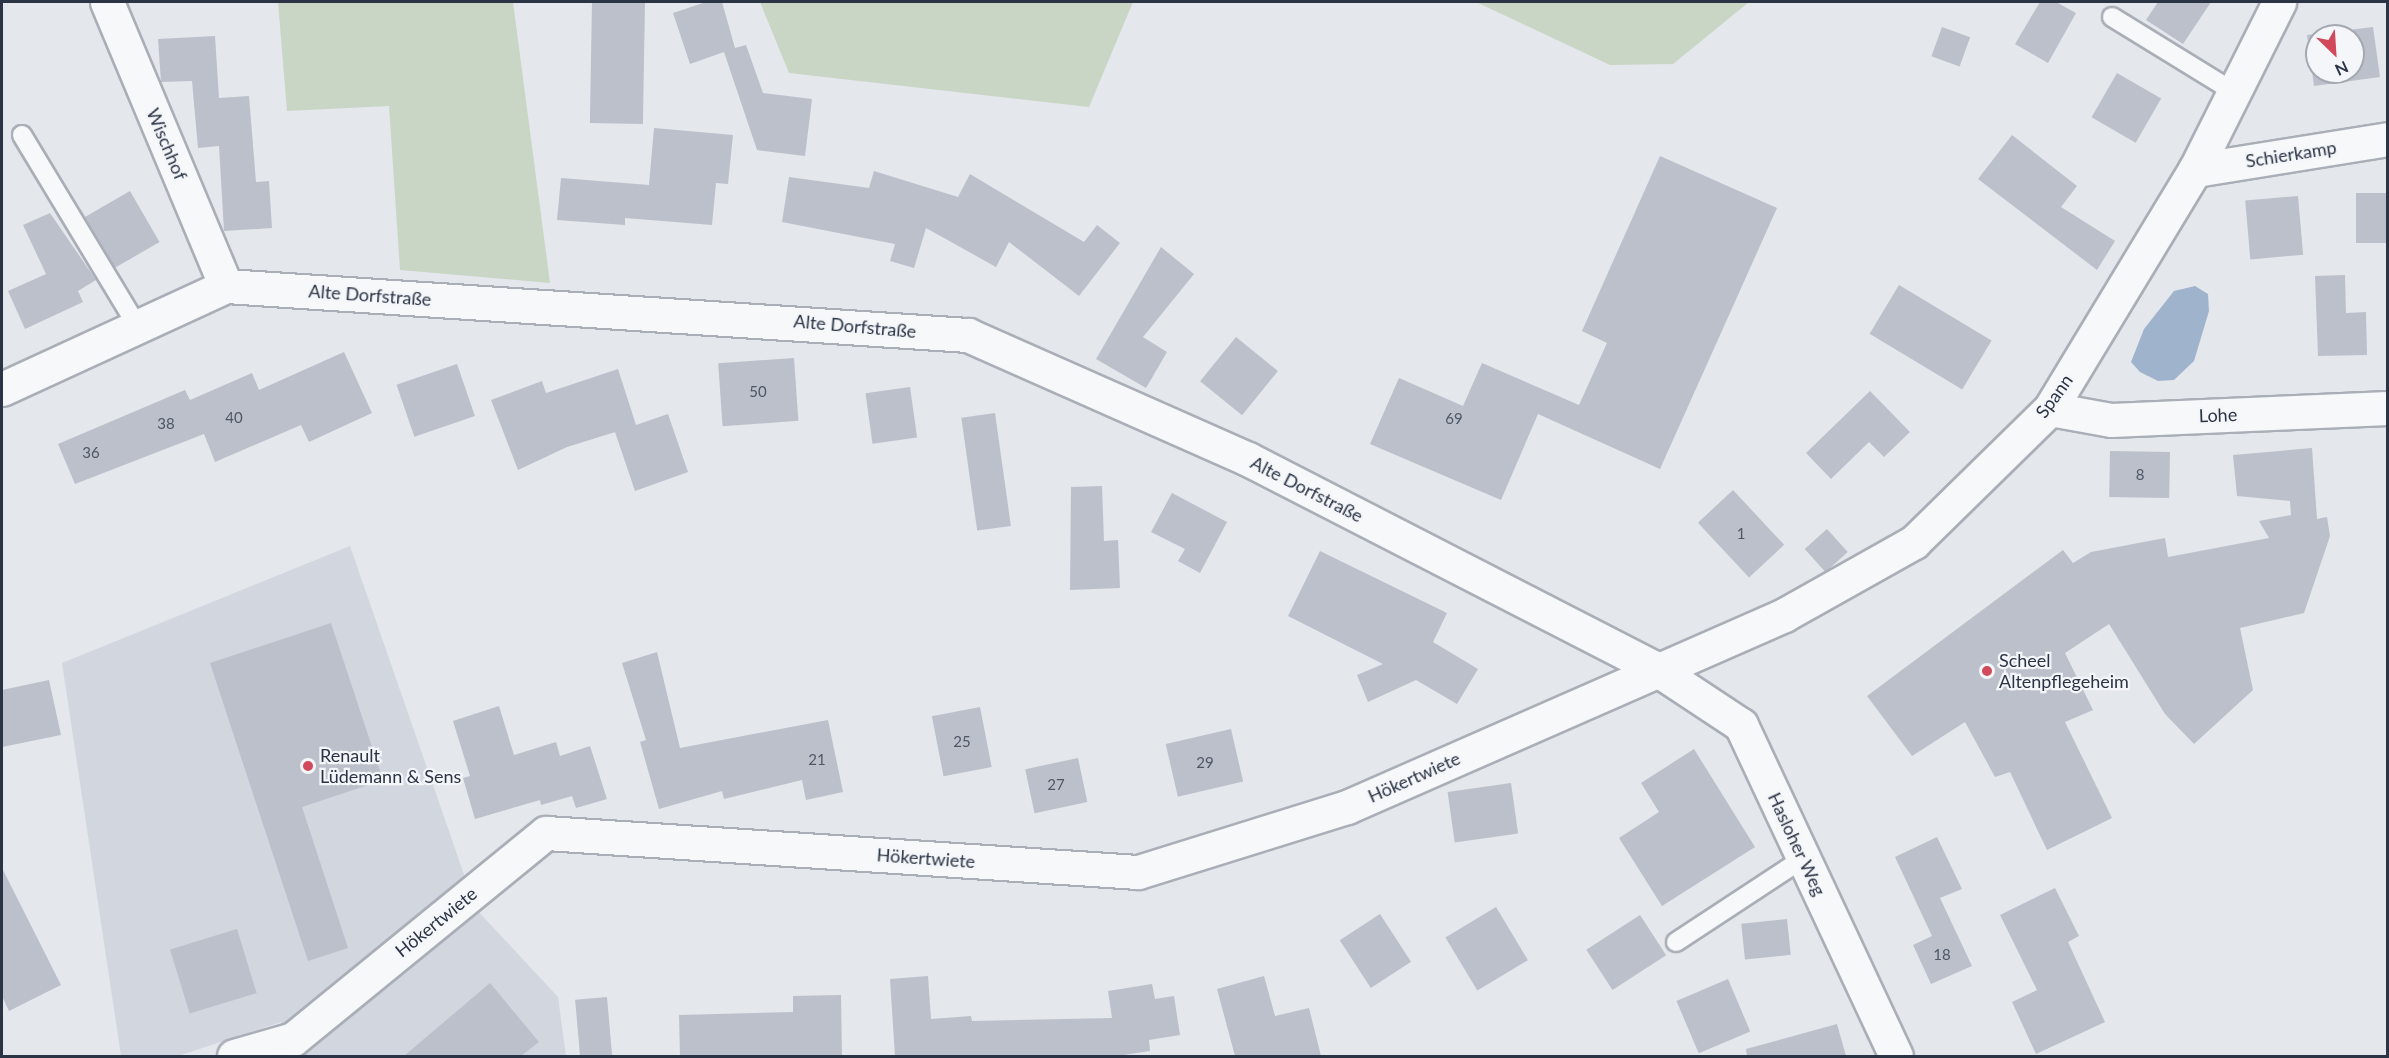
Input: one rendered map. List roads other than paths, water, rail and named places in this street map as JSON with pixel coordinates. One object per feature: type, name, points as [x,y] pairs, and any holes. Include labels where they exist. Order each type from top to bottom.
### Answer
[{"type":"street","name":"Wischhof","points":[[107,2],[226,285]]},
{"type":"street","name":"Spann","points":[[1655,668],[1784,615],[1914,542],[2050,409],[2195,170],[2279,2]]},
{"type":"street","name":"Schierkamp","points":[[2195,170],[2388,139]]},
{"type":"street","name":"Alte Dorfstraße","points":[[2,388],[226,285],[968,335],[1248,459],[1655,668]]},
{"type":"street","name":"Lohe","points":[[2050,409],[2111,420],[2388,408]]},
{"type":"street","name":"Hasloher Weg","points":[[1655,668],[1742,725],[1896,1056]]},
{"type":"street","name":"Hökertwiete","points":[[234,1056],[293,1039],[546,833],[1138,872],[1347,807],[1655,668]]},
{"type":"lane","points":[[2112,17],[2234,92]]},
{"type":"lane","points":[[22,135],[137,326]]},
{"type":"lane","points":[[1676,942],[1803,858]]},
{"type":"water","points":[[2195,286],[2208,294],[2209,311],[2194,361],[2174,380],[2158,381],[2140,372],[2131,362],[2144,329],[2174,291]]},
{"type":"place","name":"Scheel Altenpflegeheim","points":[[1987,671]]},
{"type":"place","name":"Renault Lüdemann & Sens","points":[[308,766]]}]
